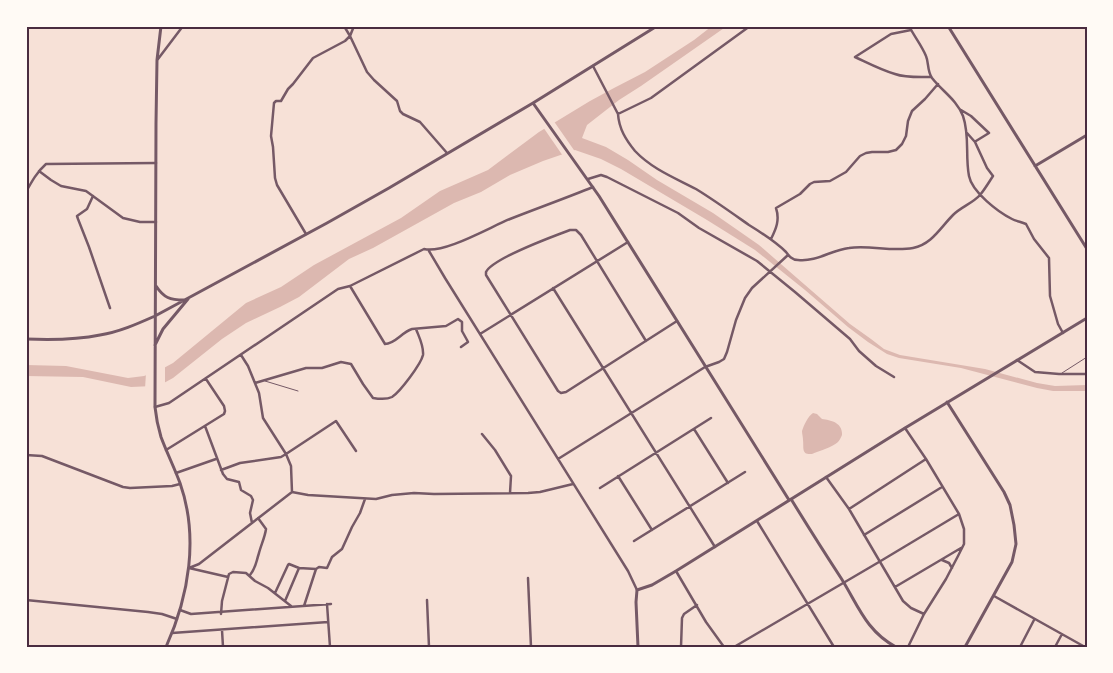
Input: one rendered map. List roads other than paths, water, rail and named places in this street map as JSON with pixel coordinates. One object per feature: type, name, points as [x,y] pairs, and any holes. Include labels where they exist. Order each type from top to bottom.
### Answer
[{"type":"street","points":[[161,26],[157,60],[155,407],[161,436],[180,484],[190,529],[189,568],[185,593],[166,647]]},
{"type":"street","points":[[157,60],[183,26]]},
{"type":"street","points":[[344,26],[367,72],[397,101],[400,111],[420,122],[447,153]]},
{"type":"street","points":[[306,234],[277,185],[275,178],[271,136],[274,103],[282,101],[288,89],[313,58],[345,41],[350,36],[354,26]]},
{"type":"street","points":[[26,339],[77,338],[100,335],[155,316],[388,188],[533,103],[657,26]]},
{"type":"street","points":[[618,114],[651,98],[750,26]]},
{"type":"street","points":[[909,26],[925,54],[931,77],[960,109],[971,116],[989,133],[975,142]]},
{"type":"street","points":[[948,26],[1087,248]]},
{"type":"street","points":[[911,30],[891,34],[855,57],[896,75],[931,77]]},
{"type":"street","points":[[593,66],[618,114],[624,136],[636,152],[653,166],[696,189],[770,239],[794,260],[819,258],[850,248],[915,248],[932,239],[956,212],[981,194],[993,176],[987,168],[975,142],[967,133]]},
{"type":"street","points":[[770,239],[777,227],[779,215],[776,208],[800,194],[810,184],[830,181],[846,172],[860,156],[866,153],[896,150],[906,136],[912,110],[938,84]]},
{"type":"street","points":[[533,103],[594,187],[705,367],[844,583],[859,610],[874,631],[896,647]]},
{"type":"street","points":[[960,109],[967,133],[969,178],[996,209],[1026,224],[1034,239],[1049,258],[1050,296],[1063,333]]},
{"type":"street","points":[[1035,166],[1087,135]]},
{"type":"street","points":[[26,192],[39,171],[46,164],[156,163]]},
{"type":"street","points":[[39,171],[61,186],[82,190],[93,196],[123,218],[147,223],[156,222]]},
{"type":"street","points":[[588,179],[601,176],[607,177],[632,189],[678,213],[699,228],[756,261],[771,271],[850,338],[859,351],[876,366],[894,377]]},
{"type":"street","points":[[155,407],[169,403],[338,290],[424,250],[429,251],[448,247],[508,220],[594,187]]},
{"type":"street","points":[[93,196],[86,210],[77,216],[110,308]]},
{"type":"street","points":[[646,341],[581,235],[573,229],[525,248],[490,266],[486,272],[486,275],[561,393],[566,392],[603,368],[646,341],[677,321]]},
{"type":"street","points":[[480,334],[628,242]]},
{"type":"street","points":[[429,251],[628,571],[637,590],[638,647]]},
{"type":"street","points":[[558,459],[705,367],[724,358],[745,298],[752,288],[788,255]]},
{"type":"street","points":[[155,285],[167,298],[185,300]]},
{"type":"street","points":[[350,286],[385,344],[390,344],[407,331],[446,326],[458,319],[463,324],[462,331],[468,340],[461,347]]},
{"type":"street","points":[[553,288],[715,547]]},
{"type":"street","points":[[155,345],[163,329],[190,297]]},
{"type":"street","points":[[637,590],[652,585],[676,571],[946,402],[1087,318]]},
{"type":"street","points":[[255,383],[306,368],[322,368],[341,362],[351,364],[373,398],[391,398],[404,385],[422,358],[423,351],[416,329]]},
{"type":"street","points":[[241,355],[248,366],[259,393],[263,418],[286,454],[291,466],[292,492]]},
{"type":"street","points":[[1017,360],[1035,372],[1087,374]]},
{"type":"street","points":[[166,450],[224,414],[224,406],[206,379]]},
{"type":"street","points":[[946,402],[1004,492],[1011,512],[1016,544],[1012,562],[965,647]]},
{"type":"street","points":[[600,488],[711,418]]},
{"type":"street","points":[[221,470],[240,463],[281,457],[336,420],[356,451]]},
{"type":"street","points":[[205,426],[216,459],[225,477],[238,482],[241,490],[251,496],[253,500],[250,512],[252,523]]},
{"type":"street","points":[[904,428],[926,459],[959,514],[964,529],[963,547],[924,614],[908,647]]},
{"type":"street","points":[[694,429],[728,483]]},
{"type":"street","points":[[482,434],[495,450],[510,476],[510,493]]},
{"type":"street","points":[[26,454],[42,456],[123,487],[172,486],[180,484]]},
{"type":"street","points":[[176,473],[216,459]]},
{"type":"street","points":[[849,509],[926,459]]},
{"type":"street","points":[[634,541],[745,472]]},
{"type":"street","points":[[618,476],[652,530]]},
{"type":"street","points":[[826,477],[849,509],[903,601],[911,608],[924,614]]},
{"type":"street","points":[[189,568],[199,564],[292,492],[308,495],[376,498],[414,493],[540,492],[574,484]]},
{"type":"street","points":[[864,535],[942,488]]},
{"type":"street","points":[[275,593],[289,564],[299,568],[327,568],[332,557],[342,549],[360,513],[365,498]]},
{"type":"street","points":[[734,647],[959,514]]},
{"type":"street","points":[[250,576],[256,566],[266,529],[258,518]]},
{"type":"street","points":[[757,521],[834,647]]},
{"type":"street","points":[[895,587],[963,547]]},
{"type":"street","points":[[948,556],[957,558]]},
{"type":"street","points":[[942,560],[949,563],[952,568]]},
{"type":"street","points":[[189,568],[228,577]]},
{"type":"street","points":[[285,602],[299,568]]},
{"type":"street","points":[[304,606],[316,569]]},
{"type":"street","points":[[676,571],[706,622],[724,647]]},
{"type":"street","points":[[221,612],[228,577],[233,572],[246,573],[291,606]]},
{"type":"street","points":[[528,578],[531,647]]},
{"type":"street","points":[[994,596],[1085,647]]},
{"type":"street","points":[[26,600],[148,612],[177,619]]},
{"type":"street","points":[[427,600],[430,647]]},
{"type":"street","points":[[180,610],[191,614],[329,604],[330,647]]},
{"type":"street","points":[[681,647],[682,618],[684,614],[696,605]]},
{"type":"street","points":[[1020,647],[1034,620]]},
{"type":"street","points":[[172,633],[328,622]]},
{"type":"street","points":[[222,630],[224,647]]},
{"type":"street","points":[[1055,647],[1062,634]]},
{"type":"lane","points":[[1059,374],[1087,358]]},
{"type":"lane","points":[[264,381],[298,390]]}]
